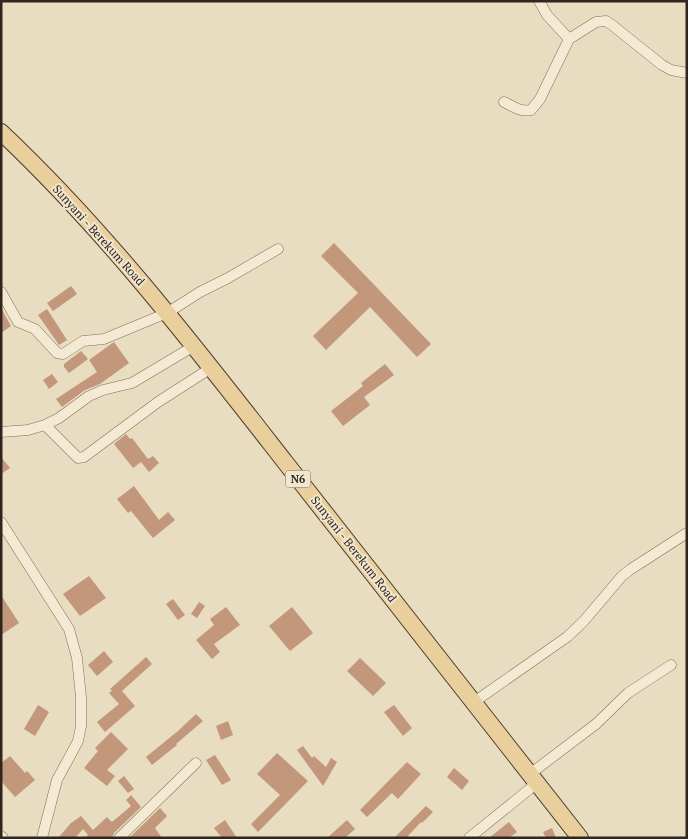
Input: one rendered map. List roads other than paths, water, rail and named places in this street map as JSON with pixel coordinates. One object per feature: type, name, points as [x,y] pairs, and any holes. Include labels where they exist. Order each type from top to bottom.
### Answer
[{"type":"main road","name":"Sunyani - Berekum Road","points":[[1,132],[45,174],[105,239],[167,313],[580,838]]},
{"type":"street","points":[[539,1],[547,14],[569,39]]},
{"type":"street","points":[[504,102],[517,110],[531,110],[540,99],[569,39],[596,22],[606,21],[662,65],[671,70],[687,73]]},
{"type":"street","points":[[1,292],[18,322],[35,329],[57,353],[63,354],[83,341],[104,339],[167,313],[200,292],[278,249]]},
{"type":"street","points":[[1,432],[28,430],[45,425],[59,418],[89,396],[103,390],[132,383],[194,346]]},
{"type":"street","points":[[45,425],[78,458],[84,457],[158,402],[211,368]]},
{"type":"street","points":[[1,522],[69,629],[77,658],[81,696],[81,726],[78,741],[57,780],[42,838]]},
{"type":"street","points":[[474,702],[567,637],[583,622],[631,568],[687,533]]},
{"type":"street","points":[[469,838],[628,693],[671,665]]},
{"type":"street","points":[[119,838],[196,763]]}]
